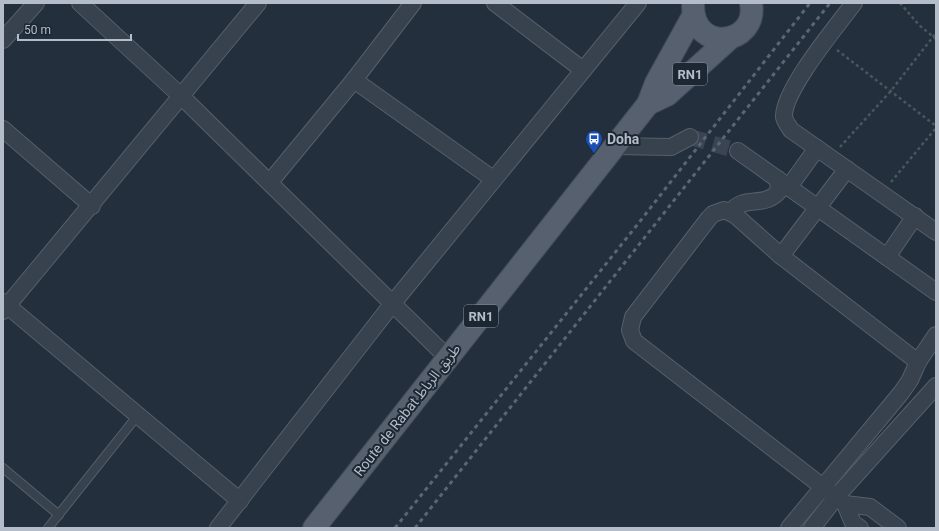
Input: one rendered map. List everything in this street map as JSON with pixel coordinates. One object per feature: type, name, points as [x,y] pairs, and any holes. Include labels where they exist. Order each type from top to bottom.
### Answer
[{"type":"main road","name":"RN1","points":[[692,7],[696,25],[702,32],[710,37],[729,39],[744,30],[749,22],[753,6]]},
{"type":"main road","name":"Route de Rabat طريق الرباط","points":[[314,528],[648,104],[656,83],[692,7]]},
{"type":"main road","name":"Route de Rabat طريق الرباط","points":[[648,104],[667,95],[729,39]]},
{"type":"street","points":[[3,40],[36,3]]},
{"type":"street","points":[[80,3],[182,97],[448,358]]},
{"type":"street","points":[[240,501],[5,306],[92,206],[258,3]]},
{"type":"street","points":[[270,182],[354,80],[413,3]]},
{"type":"street","points":[[495,3],[584,70]]},
{"type":"street","points":[[218,528],[393,303],[638,3]]},
{"type":"street","points":[[854,3],[825,41],[795,86],[788,99],[784,116],[785,122],[791,130],[936,232]]},
{"type":"street","points":[[354,80],[493,179]]},
{"type":"street","points":[[3,129],[92,206]]},
{"type":"street","points":[[616,146],[671,147],[690,138]]},
{"type":"street","points":[[731,212],[740,204],[765,201],[774,197],[783,183],[817,148]]},
{"type":"street","points":[[738,151],[936,292]]},
{"type":"street","points":[[781,256],[847,169]]},
{"type":"street","points":[[860,528],[853,523],[835,496],[638,344],[631,336],[630,330],[633,318],[709,218],[718,211],[724,210],[731,212],[781,256],[918,362]]},
{"type":"street","points":[[887,257],[915,216]]},
{"type":"street","points":[[812,528],[835,496],[910,380],[918,362],[936,336]]},
{"type":"street","points":[[789,528],[835,496],[936,386]]},
{"type":"street","points":[[835,496],[870,507],[898,528]]},
{"type":"lane","points":[[48,528],[138,415]]},
{"type":"lane","points":[[3,468],[58,515]]},
{"type":"path","points":[[900,3],[919,25],[934,38]]},
{"type":"path","points":[[831,158],[890,92],[934,38],[936,33]]},
{"type":"path","points":[[825,41],[936,127],[882,193]]},
{"type":"tunnel","points":[[690,137],[738,151]]},
{"type":"railway","points":[[395,528],[641,220],[810,3]]},
{"type":"railway","points":[[415,528],[830,3]]},
{"type":"place","name":"Doha","points":[[594,154]]}]
